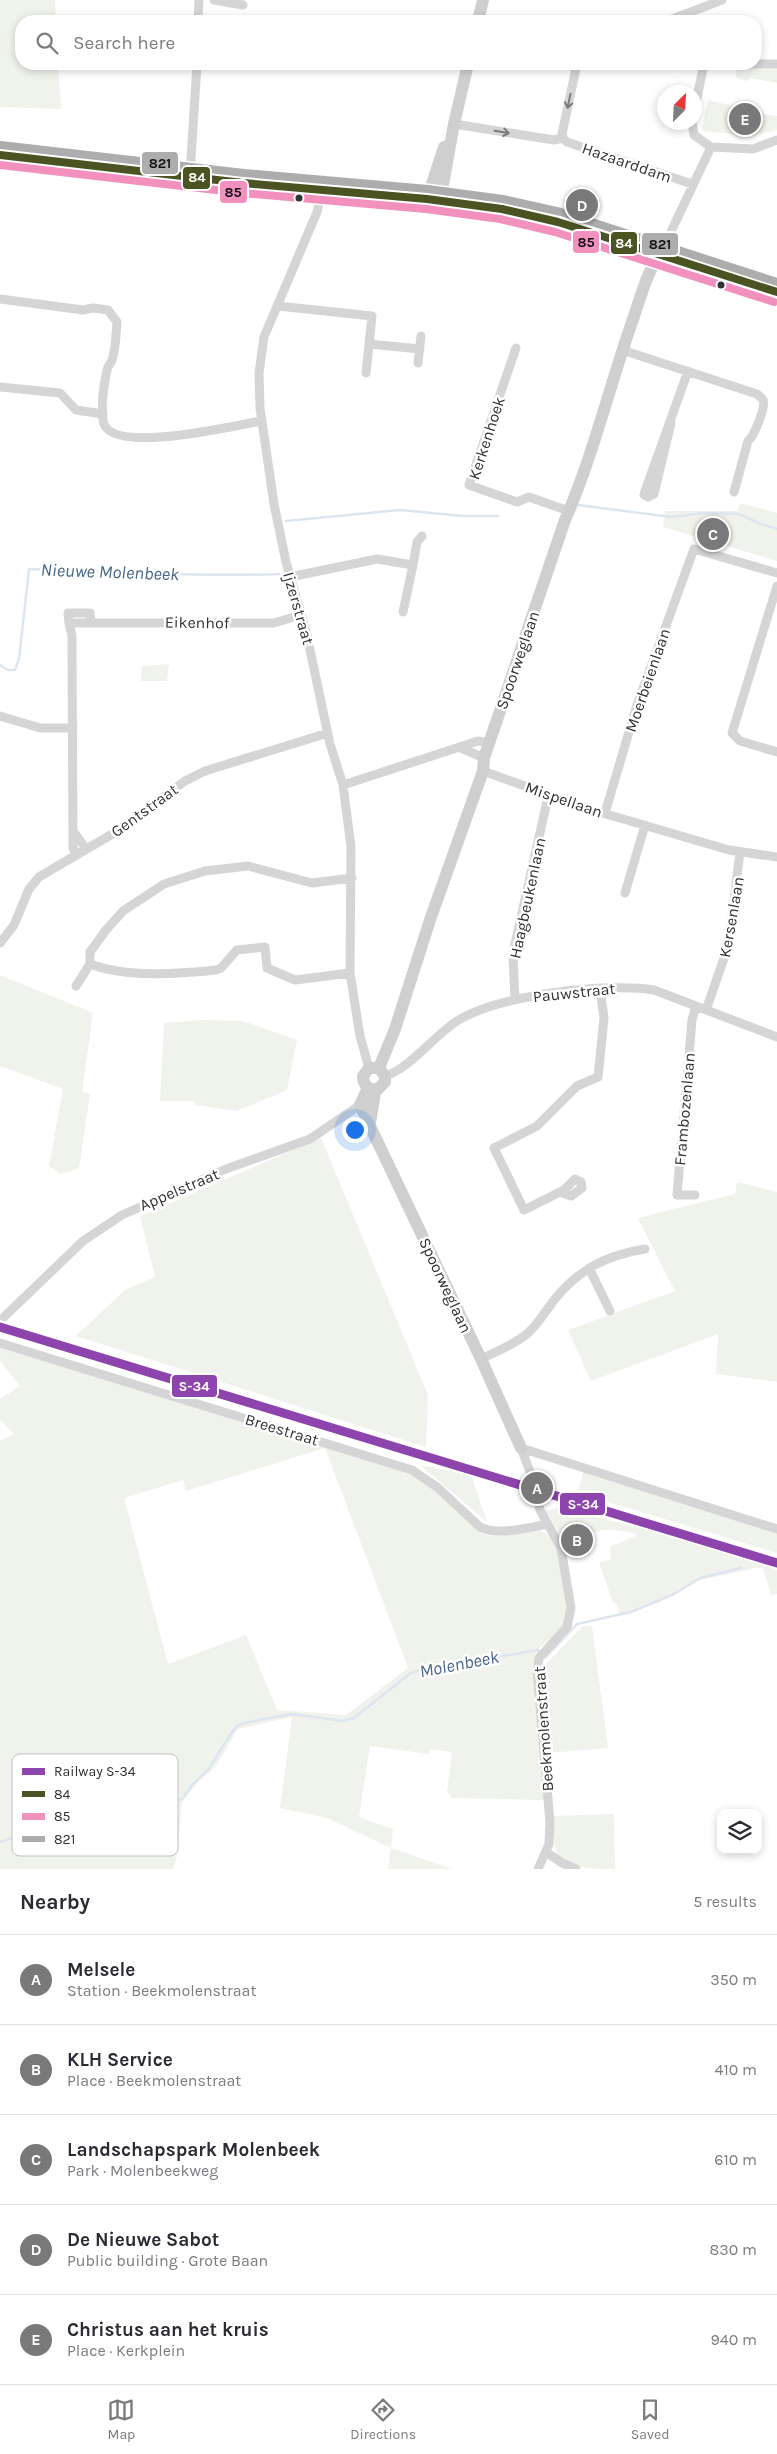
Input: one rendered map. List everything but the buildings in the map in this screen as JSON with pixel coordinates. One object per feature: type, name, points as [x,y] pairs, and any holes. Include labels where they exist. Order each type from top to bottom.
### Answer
[{"type":"main road","points":[[0,155],[190,175],[243,183],[434,200],[530,214],[777,292]]},
{"type":"street","points":[[198,15],[199,0]]},
{"type":"street","points":[[214,0],[243,5]]},
{"type":"street","points":[[479,15],[483,0]]},
{"type":"street","points":[[692,11],[695,0]]},
{"type":"street","points":[[682,15],[722,0]]},
{"type":"street","points":[[762,64],[777,64]]},
{"type":"street","points":[[190,175],[197,70]]},
{"type":"street","points":[[434,200],[467,70]]},
{"type":"street","name":"Hazaarddam","points":[[576,70],[562,134],[567,142],[692,184]]},
{"type":"street","points":[[700,85],[703,70]]},
{"type":"street","name":"Hazaarddam","points":[[454,124],[554,140],[563,138]]},
{"type":"street","points":[[693,130],[694,135],[711,147],[752,149],[777,140]]},
{"type":"street","points":[[660,255],[669,240],[692,184],[711,147]]},
{"type":"street","name":"Ijzerstraat","points":[[322,190],[317,212],[264,337],[260,352],[261,421],[274,504],[290,577],[302,615],[328,733],[343,785],[351,847],[350,973],[360,1036],[378,1071]]},
{"type":"street","name":"Spoorweglaan","points":[[378,1071],[362,1076],[364,1084],[372,1088],[382,1086],[378,1071],[395,1029],[431,917],[483,771],[484,758],[602,418],[622,350],[651,269],[660,255]]},
{"type":"street","points":[[0,300],[83,310],[93,308],[108,310],[118,322],[112,361],[107,368],[102,421],[107,430],[122,436],[149,437],[195,433],[261,421]]},
{"type":"street","points":[[278,306],[372,316],[366,373]]},
{"type":"street","points":[[418,363],[421,336]]},
{"type":"street","points":[[369,344],[420,349]]},
{"type":"street","name":"Kerkenhoek","points":[[516,348],[469,485],[517,502],[529,497],[569,511]]},
{"type":"street","points":[[622,350],[758,394],[762,399],[761,413],[753,437],[748,441],[734,492]]},
{"type":"street","points":[[671,423],[654,494],[648,497],[644,495],[645,491],[671,423],[688,371]]},
{"type":"street","points":[[0,387],[60,394],[76,410],[103,414]]},
{"type":"street","points":[[404,612],[418,542],[422,536]]},
{"type":"street","name":"Moerbeienlaan","points":[[605,813],[637,705],[694,549],[777,572]]},
{"type":"street","points":[[290,577],[378,558],[413,565]]},
{"type":"street","points":[[777,586],[732,733],[740,741],[777,752]]},
{"type":"street","name":"Eikenhof","points":[[76,854],[73,848],[72,636],[69,623],[274,623],[302,615]]},
{"type":"street","points":[[0,716],[40,728],[73,728]]},
{"type":"street","name":"Gentstraat","points":[[0,943],[14,925],[33,882],[76,854],[119,830],[185,781],[205,771],[328,733]]},
{"type":"street","points":[[343,785],[478,741],[489,743]]},
{"type":"street","points":[[461,748],[484,758]]},
{"type":"street","name":"Mispellaan","points":[[483,771],[536,790],[548,797],[740,852],[777,857]]},
{"type":"street","name":"Haagbeukenlaan","points":[[515,1000],[514,944],[548,797]]},
{"type":"street","points":[[625,893],[645,825]]},
{"type":"street","points":[[74,832],[86,849]]},
{"type":"street","name":"Kersenlaan","points":[[706,1010],[728,947],[740,852]]},
{"type":"street","points":[[76,986],[90,964],[90,952],[106,930],[123,911],[164,884],[205,870],[248,866],[312,883],[352,878]]},
{"type":"street","points":[[90,964],[105,970],[163,973],[216,970],[221,968],[237,950],[265,947],[267,968],[295,980],[350,973]]},
{"type":"street","name":"Pauwstraat","points":[[378,1071],[399,1069],[457,1021],[486,1008],[515,1000],[600,988],[634,987],[648,989],[777,1037]]},
{"type":"street","points":[[560,1192],[524,1210],[494,1148],[538,1126],[577,1086],[598,1077],[604,1018],[600,988]]},
{"type":"street","name":"Frambozenlaan","points":[[695,1195],[677,1195],[692,1020],[696,1006]]},
{"type":"street","points":[[360,1105],[372,1088]]},
{"type":"street","name":"Spoorweglaan","points":[[370,1122],[372,1088]]},
{"type":"street","name":"Spoorweglaan","points":[[360,1105],[370,1122],[481,1358],[521,1448],[534,1485]]},
{"type":"street","name":"Appelstraat","points":[[4,1317],[83,1241],[122,1215],[226,1169],[310,1139],[360,1105]]},
{"type":"street","points":[[481,1358],[512,1344],[529,1332],[563,1290],[589,1268],[603,1259],[621,1253],[645,1249]]},
{"type":"street","points":[[589,1268],[610,1311]]},
{"type":"street","name":"Breestraat","points":[[0,1343],[405,1467],[425,1477],[480,1527],[489,1532],[498,1533],[548,1524]]},
{"type":"street","points":[[521,1448],[777,1529]]},
{"type":"street","name":"Beekmolenstraat","points":[[534,1485],[540,1510],[561,1548],[571,1608],[566,1627],[539,1658],[536,1672],[550,1822],[550,1835],[546,1852],[538,1869]]},
{"type":"street","points":[[546,1852],[562,1863],[576,1869]]},
{"type":"shaded area","points":[[0,0],[55,0],[56,15],[15,15],[15,70],[58,70],[61,109],[0,107]]},
{"type":"shaded area","points":[[777,69],[777,83],[750,78],[747,81],[736,78],[737,70]]},
{"type":"shaded area","points":[[708,100],[741,108],[743,114],[753,116],[757,113],[777,116],[777,130],[750,136],[703,131]]},
{"type":"shaded area","points":[[740,503],[777,513],[777,561],[663,527],[665,511],[737,511]]},
{"type":"shaded area","points":[[169,664],[167,681],[141,681],[142,666]]},
{"type":"shaded area","points":[[0,975],[93,1013],[82,1092],[90,1094],[79,1168],[61,1174],[49,1166],[63,1089],[0,1066]]},
{"type":"shaded area","points":[[201,1020],[243,1021],[297,1040],[287,1090],[237,1111],[195,1105],[195,1101],[160,1101],[164,1023]]},
{"type":"shaded area","points":[[321,1138],[428,1395],[426,1447],[76,1336],[125,1290],[155,1277],[140,1216]]},
{"type":"shaded area","points":[[737,1182],[777,1192],[777,1382],[716,1374],[718,1334],[591,1381],[568,1330],[675,1291],[638,1218],[735,1194]]},
{"type":"shaded area","points":[[0,1348],[325,1445],[418,1476],[483,1534],[505,1535],[526,1530],[539,1530],[547,1535],[554,1544],[559,1557],[567,1602],[563,1624],[559,1631],[540,1648],[532,1669],[544,1800],[451,1798],[451,1794],[447,1793],[452,1752],[430,1749],[429,1754],[370,1746],[359,1817],[393,1829],[391,1848],[327,1818],[280,1808],[292,1717],[238,1729],[216,1766],[196,1784],[182,1802],[178,1845],[178,1754],[12,1754],[12,1856],[177,1856],[173,1869],[0,1869],[0,1441],[14,1434],[0,1419],[0,1399],[20,1386],[0,1361]],"holes":[[[325,1448],[408,1668],[346,1715],[277,1710],[246,1635],[168,1664],[124,1498],[183,1480],[186,1491]]]},
{"type":"shaded area","points":[[420,1465],[471,1475],[487,1522]]},
{"type":"shaded area","points":[[583,1471],[777,1533],[777,1553],[578,1493]]},
{"type":"shaded area","points":[[557,1508],[662,1533],[777,1570],[777,1594],[771,1595],[763,1568],[756,1568],[700,1580],[661,1601],[620,1616],[616,1602],[613,1603],[599,1563],[611,1559],[610,1547],[638,1535],[617,1530],[600,1530],[564,1541],[546,1511]]},
{"type":"shaded area","points":[[583,1626],[592,1626],[608,1748],[548,1753],[545,1665]]},
{"type":"shaded area","points":[[614,1814],[615,1869],[581,1867],[559,1857],[554,1843],[554,1816]]},
{"type":"shaded area","points":[[391,1848],[452,1869],[388,1869]]},
{"type":"waterway","name":"Nieuwe Molenbeek","points":[[578,505],[671,517],[705,513],[739,514],[777,529]]},
{"type":"waterway","name":"Nieuwe Molenbeek","points":[[286,521],[400,510],[463,516],[498,516]]},
{"type":"waterway","name":"Nieuwe Molenbeek","points":[[0,665],[8,670],[15,670],[19,659],[29,569],[186,574],[279,574]]},
{"type":"waterway","name":"Molenbeek","points":[[178,1800],[183,1798],[193,1784],[208,1770],[237,1726],[244,1723],[291,1714],[343,1721],[354,1718],[412,1672],[538,1650],[546,1657],[577,1624],[631,1612],[674,1594],[700,1578],[741,1568]]},
{"type":"waterway","name":"Molenbeek","points":[[0,1842],[12,1838]]},
{"type":"rail line","name":"S-34","points":[[0,1327],[777,1563]]},
{"type":"transit line","name":"821","points":[[1,145],[244,173],[428,189],[503,199],[561,212],[777,282]]},
{"type":"transit line","name":"84","points":[[0,155],[243,183],[427,199],[502,209],[558,222],[777,292]]},
{"type":"transit line","name":"85","points":[[0,165],[242,193],[426,209],[500,219],[555,232],[774,302]]},
{"type":"place","name":"Christus aan het kruis","points":[[745,119]]},
{"type":"place","name":"De Nieuwe Sabot","points":[[582,205]]},
{"type":"place","name":"Landschapspark Molenbeek","points":[[713,534]]},
{"type":"place","name":"Melsele","points":[[537,1488]]},
{"type":"place","name":"KLH Service","points":[[577,1540]]}]
